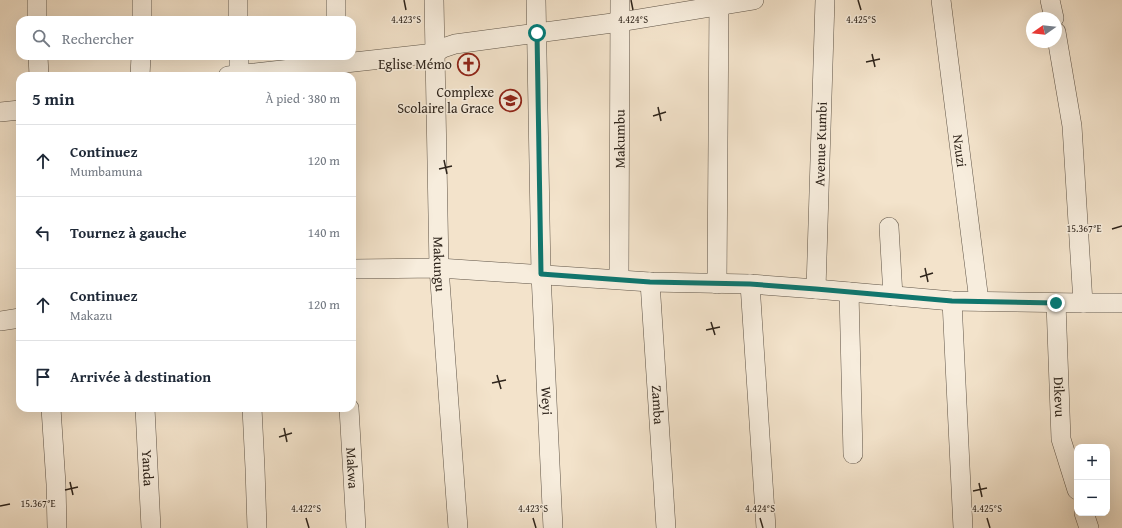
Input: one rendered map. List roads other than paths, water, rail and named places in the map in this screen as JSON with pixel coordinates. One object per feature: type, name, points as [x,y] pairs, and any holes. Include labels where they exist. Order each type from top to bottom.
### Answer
[{"type":"street","points":[[37,0],[38,16]]},
{"type":"street","points":[[142,0],[142,16]]},
{"type":"street","points":[[238,0],[238,16]]},
{"type":"street","points":[[336,0],[336,16]]},
{"type":"street","name":"Makungu","points":[[434,0],[438,268],[458,528]]},
{"type":"street","name":"Weyi","points":[[536,0],[541,274],[553,528]]},
{"type":"street","name":"Makumbu","points":[[619,279],[620,0]]},
{"type":"street","points":[[236,71],[336,66],[435,53],[443,48],[455,44],[620,22],[719,3],[754,0]]},
{"type":"street","name":"Avenue Kumbi","points":[[816,289],[825,0]]},
{"type":"street","name":"Nzuzi","points":[[941,0],[979,302]]},
{"type":"street","points":[[1050,0],[1053,12]]},
{"type":"street","points":[[717,284],[719,3]]},
{"type":"street","points":[[1059,48],[1072,126],[1083,303]]},
{"type":"street","points":[[38,60],[39,72]]},
{"type":"street","points":[[140,72],[141,60]]},
{"type":"street","points":[[0,112],[16,110]]},
{"type":"street","points":[[889,227],[893,296]]},
{"type":"street","points":[[356,269],[438,268],[650,282],[750,284],[952,301],[1120,303]]},
{"type":"street","name":"Zamba","points":[[650,282],[666,528]]},
{"type":"street","points":[[750,284],[766,528]]},
{"type":"street","points":[[849,292],[853,454]]},
{"type":"street","points":[[952,301],[962,528]]},
{"type":"street","name":"Dikevu","points":[[1056,303],[1061,438],[1074,480]]},
{"type":"street","points":[[0,322],[16,319]]},
{"type":"street","points":[[52,412],[57,528]]},
{"type":"street","name":"Yanda","points":[[145,412],[151,528]]},
{"type":"street","points":[[252,412],[257,528]]},
{"type":"street","name":"Makwa","points":[[349,412],[356,528]]},
{"type":"street","points":[[1085,516],[1089,528]]},
{"type":"place","name":"Eglise Mémo","points":[[468,64]]},
{"type":"place","name":"Complexe Scolaire la Grace","points":[[510,100]]}]
